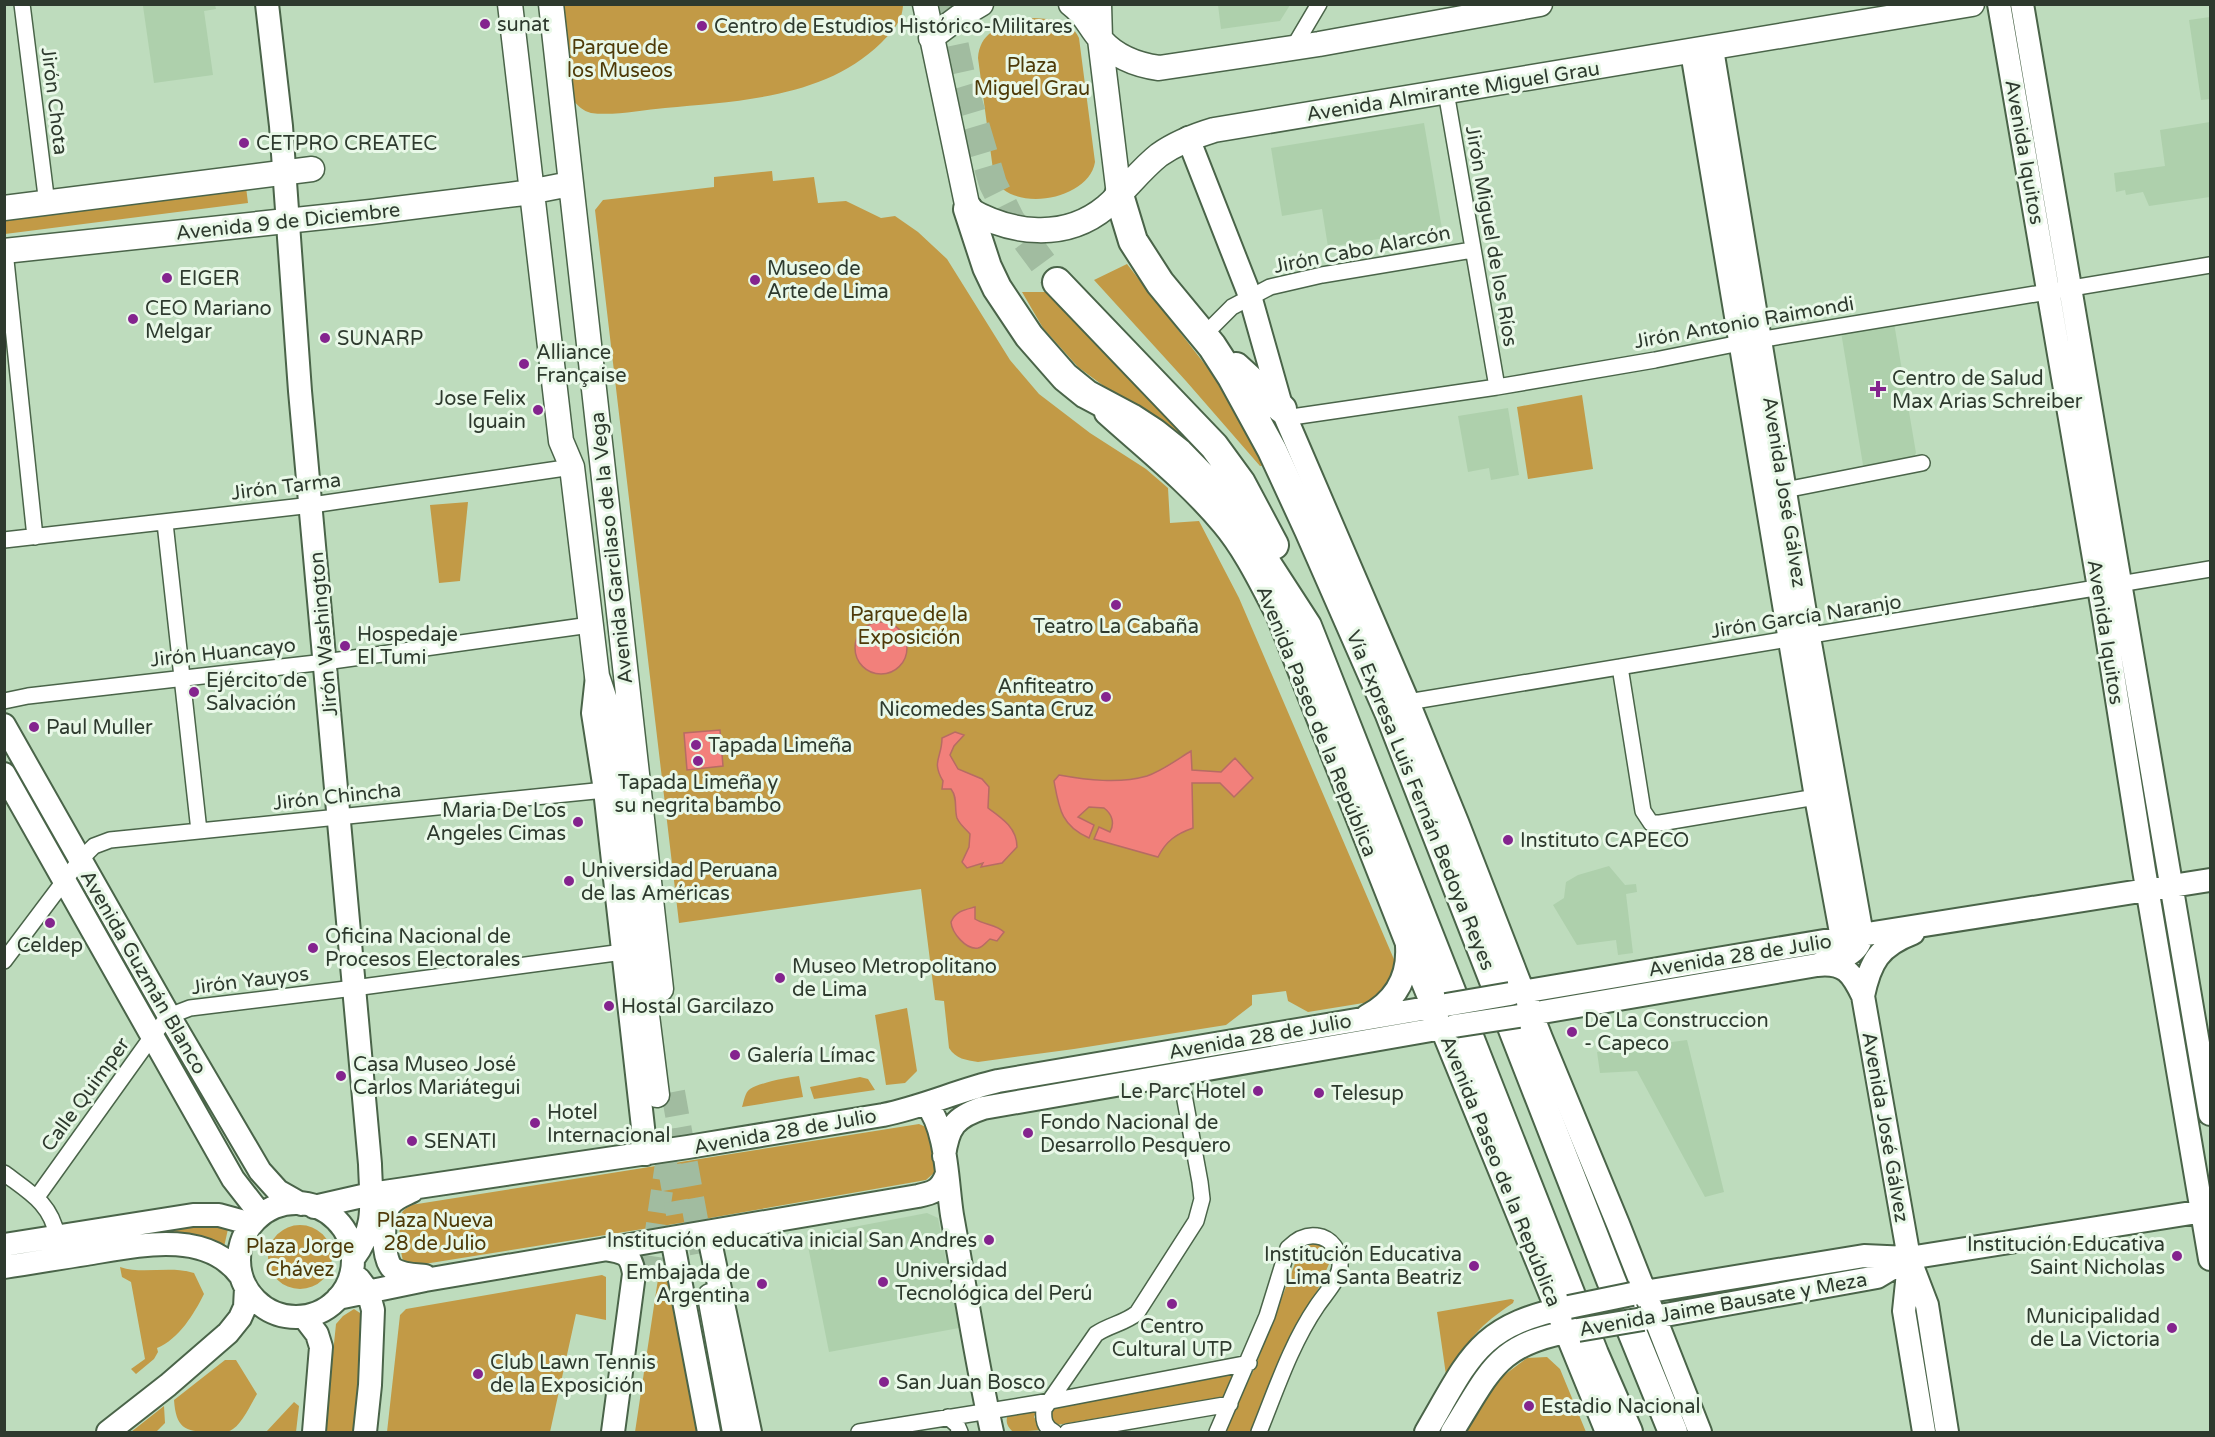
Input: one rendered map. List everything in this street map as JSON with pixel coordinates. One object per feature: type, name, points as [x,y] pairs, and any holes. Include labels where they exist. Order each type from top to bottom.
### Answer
[{"type":"highway","name":"Vía Expresa Luis Fernán Bedoya Reyes","points":[[1119,195],[1133,241],[1160,283],[1208,340],[1248,405],[1272,450],[1389,712],[1606,1269],[1673,1432]]},
{"type":"highway","name":"Avenida Paseo de la República","points":[[968,209],[987,267],[1011,309],[1029,336],[1065,377],[1086,394]]},
{"type":"highway","points":[[1057,282],[1214,446],[1241,483],[1271,540],[1307,626]]},
{"type":"highway","points":[[1208,340],[1284,414]]},
{"type":"highway","name":"Vía Expresa Luis Fernán Bedoya Reyes","points":[[1086,394],[1154,433],[1179,453],[1226,501],[1307,626],[1594,1354],[1628,1432]]},
{"type":"highway","points":[[1596,1405],[1609,1432]]},
{"type":"main road","name":"Jirón Washington","points":[[267,4],[284,173],[371,1194],[369,1229],[366,1240],[353,1264]]},
{"type":"main road","name":"Avenida Garcilaso de la Vega","points":[[510,4],[550,188],[577,439],[572,467],[590,625],[597,676],[609,712],[665,1094],[550,188],[526,4]]},
{"type":"main road","name":"Avenida Garcilaso de la Vega","points":[[550,188],[551,4]]},
{"type":"main road","name":"Avenida Paseo de la República","points":[[925,4],[968,209]]},
{"type":"main road","points":[[931,38],[981,4]]},
{"type":"main road","points":[[1071,4],[1114,52],[1141,65],[1159,68],[1293,48],[1540,4]]},
{"type":"main road","points":[[1099,4],[1100,39],[1119,195]]},
{"type":"main road","name":"Avenida Almirante Miguel Grau","points":[[968,209],[993,222],[1009,227],[1043,231],[1092,218],[1160,156],[1188,138],[1214,130],[1702,51],[1972,4]]},
{"type":"main road","name":"Avenida Iquitos","points":[[1999,4],[2060,290]]},
{"type":"main road","name":"Avenida Iquitos","points":[[2022,4],[2060,290],[2109,585],[2148,891],[2207,1211],[2211,1259]]},
{"type":"main road","name":"Avenida José Gálvez","points":[[1702,51],[1852,937]]},
{"type":"main road","points":[[1188,138],[1250,296],[1284,414],[1408,702],[1517,993],[1618,1224],[1638,1293],[1700,1432]]},
{"type":"main road","points":[[4,208],[312,168]]},
{"type":"main road","name":"Avenida 9 de Diciembre","points":[[5,251],[287,221],[550,188]]},
{"type":"main road","name":"Avenida José Gálvez","points":[[1750,341],[1785,490],[1816,797],[1852,937]]},
{"type":"main road","name":"Avenida Paseo de la República","points":[[1086,394],[1202,501],[1224,525],[1253,569],[1281,624],[1406,941],[1439,1006],[1564,1308],[1596,1405]]},
{"type":"main road","name":"Avenida Iquitos","points":[[2109,585],[2172,887],[2211,1114]]},
{"type":"main road","name":"Avenida Garcilaso de la Vega","points":[[597,676],[593,713],[605,790],[646,1154]]},
{"type":"main road","name":"Avenida Guzmán Blanco","points":[[4,725],[260,1171],[278,1191],[307,1205]]},
{"type":"main road","name":"Avenida Guzmán Blanco","points":[[4,774],[256,1220]]},
{"type":"main road","name":"Avenida 28 de Julio","points":[[307,1205],[646,1154],[883,1114],[926,1104],[963,1089],[998,1081],[1852,937],[2211,880]]},
{"type":"main road","points":[[1863,996],[1870,967],[1879,955],[1904,937],[1937,924]]},
{"type":"main road","points":[[1817,965],[1850,955],[1857,949],[1852,937]]},
{"type":"main road","points":[[1355,1020],[1380,1008],[1398,988],[1407,966],[1406,941]]},
{"type":"main road","name":"Avenida 28 de Julio","points":[[945,1166],[946,1140],[952,1126],[963,1116],[978,1109],[1817,965],[1832,964],[1845,969],[1855,979],[1863,996]]},
{"type":"main road","name":"Avenida José Gálvez","points":[[1863,996],[1909,1258],[1927,1305],[1947,1432]]},
{"type":"main road","points":[[926,1104],[935,1118],[945,1166],[992,1432]]},
{"type":"main road","points":[[338,1298],[450,1275],[926,1194],[939,1189],[945,1166]]},
{"type":"main road","points":[[419,1187],[399,1197],[388,1210],[387,1259],[392,1268],[404,1273],[424,1276],[450,1275]]},
{"type":"main road","points":[[206,1354],[240,1318],[246,1302],[239,1262],[244,1236],[256,1220],[273,1208],[287,1204],[307,1205],[337,1221],[345,1232],[351,1245],[353,1264],[368,1291],[372,1304],[370,1384],[365,1432]]},
{"type":"main road","name":"Avenida Jaime Bausate y Meza","points":[[1426,1432],[1465,1366],[1481,1345],[1514,1323],[1564,1308],[1638,1293],[1864,1256],[1909,1258],[2207,1211]]},
{"type":"main road","points":[[4,1245],[193,1215],[219,1215],[256,1220]]},
{"type":"main road","points":[[708,1232],[703,1299],[709,1432]]},
{"type":"main road","points":[[672,1238],[703,1299],[750,1432]]},
{"type":"main road","points":[[4,1267],[129,1247],[164,1244],[210,1252],[229,1262],[265,1308],[277,1314],[297,1317],[315,1331],[320,1344],[314,1432]]},
{"type":"main road","points":[[603,1249],[621,1251],[632,1264],[634,1274],[613,1432]]},
{"type":"main road","name":"Avenida José Gálvez","points":[[1909,1258],[1904,1311],[1924,1432]]},
{"type":"main road","name":"Avenida Jaime Bausate y Meza","points":[[1452,1432],[1488,1374],[1499,1361],[1524,1344],[1573,1331],[1877,1277],[1909,1258]]},
{"type":"main road","points":[[108,1432],[206,1354],[260,1322],[297,1317],[323,1310],[345,1289],[353,1264]]},
{"type":"main road","points":[[627,1432],[649,1278]]},
{"type":"main road","points":[[703,1299],[720,1432]]},
{"type":"main road","points":[[703,1299],[735,1432]]},
{"type":"street","name":"Jirón Chota","points":[[22,4],[47,204]]},
{"type":"street","points":[[1293,48],[1319,4]]},
{"type":"street","name":"Jirón Miguel de los Ríos","points":[[1446,92],[1497,387]]},
{"type":"street","name":"Jirón Cabo Alarcón","points":[[1208,340],[1232,307],[1270,287],[1322,275],[1472,250]]},
{"type":"street","points":[[5,251],[35,537]]},
{"type":"street","name":"Jirón Antonio Raimondi","points":[[1284,414],[1497,387],[1750,341],[2211,265]]},
{"type":"street","points":[[1785,490],[1922,463]]},
{"type":"street","name":"Jirón Tarma","points":[[4,540],[312,505],[572,467]]},
{"type":"street","points":[[165,523],[199,831]]},
{"type":"street","name":"Jirón García Naranjo","points":[[1408,702],[1800,639],[2211,569]]},
{"type":"street","name":"Jirón Huancayo","points":[[4,701],[182,677],[325,662],[590,625]]},
{"type":"street","points":[[1620,667],[1643,811],[1651,822],[1660,823],[1816,797]]},
{"type":"street","name":"Jirón Chincha","points":[[4,961],[80,860],[94,846],[110,840],[605,790]]},
{"type":"street","name":"Jirón Yauyos","points":[[169,1016],[190,1008],[623,952]]},
{"type":"street","name":"Calle Quimper","points":[[37,1197],[169,1016]]},
{"type":"street","points":[[1054,1432],[1048,1429],[1043,1419],[1044,1409],[1096,1334],[1137,1313],[1196,1221],[1202,1198],[1180,1073]]},
{"type":"street","points":[[4,1173],[37,1197],[47,1208],[55,1224],[57,1236]]},
{"type":"street","points":[[1217,1432],[1267,1316],[1288,1248],[1303,1237],[1313,1235],[1322,1237],[1337,1250],[1340,1268],[1337,1277],[1311,1315],[1287,1362],[1259,1432]]},
{"type":"street","points":[[859,1432],[1051,1401],[1248,1363]]},
{"type":"street","points":[[1067,1432],[1230,1404]]},
{"type":"street","points":[[948,1417],[957,1425],[960,1432]]},
{"type":"shaded area","points":[[156,4],[215,5],[216,9],[204,11],[213,75],[154,83],[143,6]]},
{"type":"shaded area","points":[[1218,4],[1290,5],[1280,21],[1221,29]]},
{"type":"shaded area","points":[[2210,17],[2210,99],[2201,100],[2189,20]]},
{"type":"shaded area","points":[[2210,122],[2210,197],[2149,206],[2143,192],[2126,195],[2125,190],[2116,192],[2114,173],[2165,166],[2160,130]]},
{"type":"shaded area","points":[[1424,123],[1442,229],[1328,247],[1322,209],[1282,216],[1271,148]]},
{"type":"shaded area","name":"Centro de Salud Max Arias Schreiber","points":[[1894,323],[1916,453],[1913,458],[1866,467],[1863,465],[1841,332]]},
{"type":"shaded area","points":[[1508,408],[1519,475],[1491,480],[1489,468],[1468,472],[1458,416]]},
{"type":"shaded area","points":[[881,622],[891,624],[899,630],[905,638],[907,648],[905,658],[899,666],[891,672],[881,674],[871,672],[863,666],[857,658],[855,648],[857,638],[863,630],[871,624]]},
{"type":"shaded area","points":[[720,730],[723,766],[687,770],[684,733]]},
{"type":"shaded area","points":[[955,732],[964,735],[954,746],[950,755],[958,769],[982,779],[989,787],[988,808],[1012,829],[1014,834],[1017,847],[1002,863],[981,867],[983,863],[967,868],[962,862],[969,847],[970,834],[957,818],[953,792],[951,789],[942,789],[943,781],[937,764],[942,738]]},
{"type":"shaded area","points":[[1191,751],[1192,770],[1221,772],[1235,758],[1253,778],[1234,797],[1220,783],[1192,783],[1193,828],[1172,839],[1158,857],[1094,839],[1099,827],[1110,832],[1112,829],[1112,819],[1104,808],[1089,807],[1078,817],[1094,825],[1089,838],[1072,828],[1063,815],[1054,781],[1059,775],[1103,780],[1125,780],[1147,776]]},
{"type":"shaded area","points":[[1609,866],[1625,885],[1636,884],[1637,892],[1626,894],[1633,953],[1618,955],[1616,940],[1577,945],[1553,905],[1564,898],[1566,882],[1578,875]]},
{"type":"shaded area","points":[[975,907],[975,919],[1004,932],[997,941],[990,939],[978,948],[964,944],[954,931],[951,922],[958,913]]},
{"type":"shaded area","points":[[1687,1040],[1724,1192],[1705,1197],[1637,1071],[1600,1073],[1597,1052]]},
{"type":"shaded area","name":"Universidad Tecnológica del Perú","points":[[927,1213],[938,1218],[959,1328],[829,1352],[806,1236]]},
{"type":"green space","name":"Parque de los Museos","points":[[903,4],[899,21],[881,43],[859,61],[808,86],[751,99],[609,114],[588,112],[573,100],[559,5]]},
{"type":"green space","name":"Plaza Miguel Grau","points":[[1034,18],[1066,24],[1076,32],[1079,38],[1095,162],[1090,175],[1079,186],[1064,194],[1031,199],[1015,196],[1002,189],[994,177],[978,58],[980,48],[990,33],[1005,25]]},
{"type":"green space","name":"Parque de la Exposición","points":[[772,171],[773,181],[814,177],[818,203],[846,201],[881,218],[895,216],[918,232],[947,259],[1010,360],[1039,394],[1090,433],[1146,469],[1168,488],[1170,523],[1199,521],[1239,598],[1399,971],[1382,1000],[1308,1012],[1288,1001],[1286,991],[1252,995],[1252,1005],[1226,1025],[978,1062],[958,1057],[949,1048],[944,1001],[935,1000],[921,889],[679,923],[595,210],[603,200],[714,187],[714,177]]},
{"type":"green space","points":[[246,187],[248,203],[5,234],[4,219]]},
{"type":"green space","points":[[1127,264],[1224,389],[1268,465],[1260,466],[1094,280]]},
{"type":"green space","points":[[1022,292],[1055,292],[1227,477],[1078,367],[1043,328]]},
{"type":"green space","points":[[1582,395],[1593,469],[1528,479],[1517,407]]},
{"type":"green space","points":[[468,502],[460,581],[439,583],[430,505]]},
{"type":"green space","points":[[907,1008],[917,1071],[905,1083],[886,1085],[875,1015]]},
{"type":"green space","points":[[799,1076],[803,1097],[742,1107],[748,1090],[781,1079]]},
{"type":"green space","points":[[860,1077],[868,1079],[875,1090],[814,1099],[810,1087]]},
{"type":"green space","name":"Plaza Nueva 28 de Julio","points":[[919,1124],[926,1127],[929,1133],[935,1172],[926,1180],[693,1221],[418,1265],[404,1263],[400,1220],[403,1211],[411,1205]]},
{"type":"green space","points":[[207,1225],[228,1229],[224,1247],[134,1236],[175,1228]]},
{"type":"green space","name":"Plaza Jorge Chávez","points":[[300,1225],[318,1231],[326,1239],[332,1257],[326,1275],[318,1283],[300,1289],[282,1283],[274,1275],[268,1257],[274,1239],[282,1231]]},
{"type":"green space","points":[[1306,1243],[1322,1246],[1332,1257],[1256,1432],[1224,1432],[1255,1367],[1301,1248]]},
{"type":"green space","points":[[120,1267],[194,1273],[204,1294],[185,1325],[172,1339],[157,1348],[158,1352],[154,1359],[136,1374],[131,1369],[145,1359],[131,1282],[122,1277]]},
{"type":"green space","name":"Club Lawn Tennis de la Exposición","points":[[602,1275],[606,1277],[606,1320],[576,1314],[550,1432],[387,1432],[400,1315],[406,1309]]},
{"type":"green space","points":[[671,1278],[700,1432],[635,1432],[658,1279]]},
{"type":"green space","points":[[1514,1300],[1513,1303],[1476,1333],[1450,1373],[1446,1375],[1437,1312]]},
{"type":"green space","points":[[354,1309],[363,1315],[357,1432],[325,1432],[336,1324]]},
{"type":"green space","name":"Estadio Nacional","points":[[1547,1357],[1560,1369],[1586,1432],[1466,1432],[1499,1379],[1527,1358]]},
{"type":"green space","points":[[225,1360],[236,1360],[257,1394],[240,1422],[230,1431],[201,1432],[188,1429],[179,1422],[174,1400]]},
{"type":"green space","points":[[1238,1372],[1224,1397],[1057,1425],[1049,1423],[1049,1407]]},
{"type":"green space","points":[[294,1402],[299,1406],[296,1432],[266,1432]]},
{"type":"green space","points":[[164,1406],[165,1423],[156,1432],[131,1432]]},
{"type":"green space","points":[[1038,1407],[1034,1417],[1042,1430],[1013,1432],[1007,1423],[1009,1412]]},
{"type":"tunnel","points":[[946,4],[963,84],[993,184],[1011,220],[1057,282]]},
{"type":"tunnel","points":[[673,1092],[702,1253]]},
{"type":"tunnel","points":[[663,1130],[678,1214]]},
{"type":"tunnel","points":[[649,1278],[667,1157]]},
{"type":"place","name":"sunat","points":[[485,24]]},
{"type":"place","name":"Centro de Estudios Histórico-Militares","points":[[702,26]]},
{"type":"place","name":"CETPRO CREATEC","points":[[244,143]]},
{"type":"place","name":"EIGER","points":[[167,278]]},
{"type":"place","name":"Museo de Arte de Lima","points":[[755,280]]},
{"type":"place","name":"CEO Mariano Melgar","points":[[133,319]]},
{"type":"place","name":"SUNARP","points":[[325,338]]},
{"type":"place","name":"Alliance Française","points":[[524,364]]},
{"type":"place","name":"Centro de Salud Max Arias Schreiber","points":[[1878,389]]},
{"type":"place","name":"Jose Felix Iguain","points":[[538,410]]},
{"type":"place","name":"Teatro La Cabaña","points":[[1116,605]]},
{"type":"place","name":"Hospedaje El Tumi","points":[[345,646]]},
{"type":"place","name":"Ejército de Salvación","points":[[194,692]]},
{"type":"place","name":"Anfiteatro Nicomedes Santa Cruz","points":[[1106,697]]},
{"type":"place","name":"Paul Muller","points":[[34,727]]},
{"type":"place","name":"Tapada Limeña","points":[[696,745]]},
{"type":"place","name":"Tapada Limeña y su negrita bambo","points":[[698,761]]},
{"type":"place","name":"Maria De Los Angeles Cimas","points":[[578,822]]},
{"type":"place","name":"Instituto CAPECO","points":[[1508,840]]},
{"type":"place","name":"Universidad Peruana de las Américas","points":[[569,881]]},
{"type":"place","name":"Celdep","points":[[50,923]]},
{"type":"place","name":"Oficina Nacional de Procesos Electorales","points":[[313,948]]},
{"type":"place","name":"Museo Metropolitano de Lima","points":[[780,978]]},
{"type":"place","name":"Hostal Garcilazo","points":[[609,1006]]},
{"type":"place","name":"De La Construccion - Capeco","points":[[1572,1032]]},
{"type":"place","name":"Galería Límac","points":[[735,1055]]},
{"type":"place","name":"Casa Museo José Carlos Mariátegui","points":[[341,1076]]},
{"type":"place","name":"Le Parc Hotel","points":[[1258,1091]]},
{"type":"place","name":"Telesup","points":[[1319,1093]]},
{"type":"place","name":"Hotel Internacional","points":[[535,1123]]},
{"type":"place","name":"Fondo Nacional de Desarrollo Pesquero","points":[[1028,1133]]},
{"type":"place","name":"SENATI","points":[[412,1141]]},
{"type":"place","name":"Institución educativa inicial San Andres","points":[[989,1240]]},
{"type":"place","name":"Institución Educativa Saint Nicholas","points":[[2177,1256]]},
{"type":"place","name":"Institución Educativa Lima Santa Beatriz","points":[[1474,1266]]},
{"type":"place","name":"Universidad Tecnológica del Perú","points":[[883,1282]]},
{"type":"place","name":"Embajada de Argentina","points":[[762,1284]]},
{"type":"place","name":"Centro Cultural UTP","points":[[1172,1304]]},
{"type":"place","name":"Municipalidad de La Victoria","points":[[2172,1328]]},
{"type":"place","name":"Club Lawn Tennis de la Exposición","points":[[478,1374]]},
{"type":"place","name":"San Juan Bosco","points":[[884,1382]]},
{"type":"place","name":"Estadio Nacional","points":[[1529,1406]]}]
